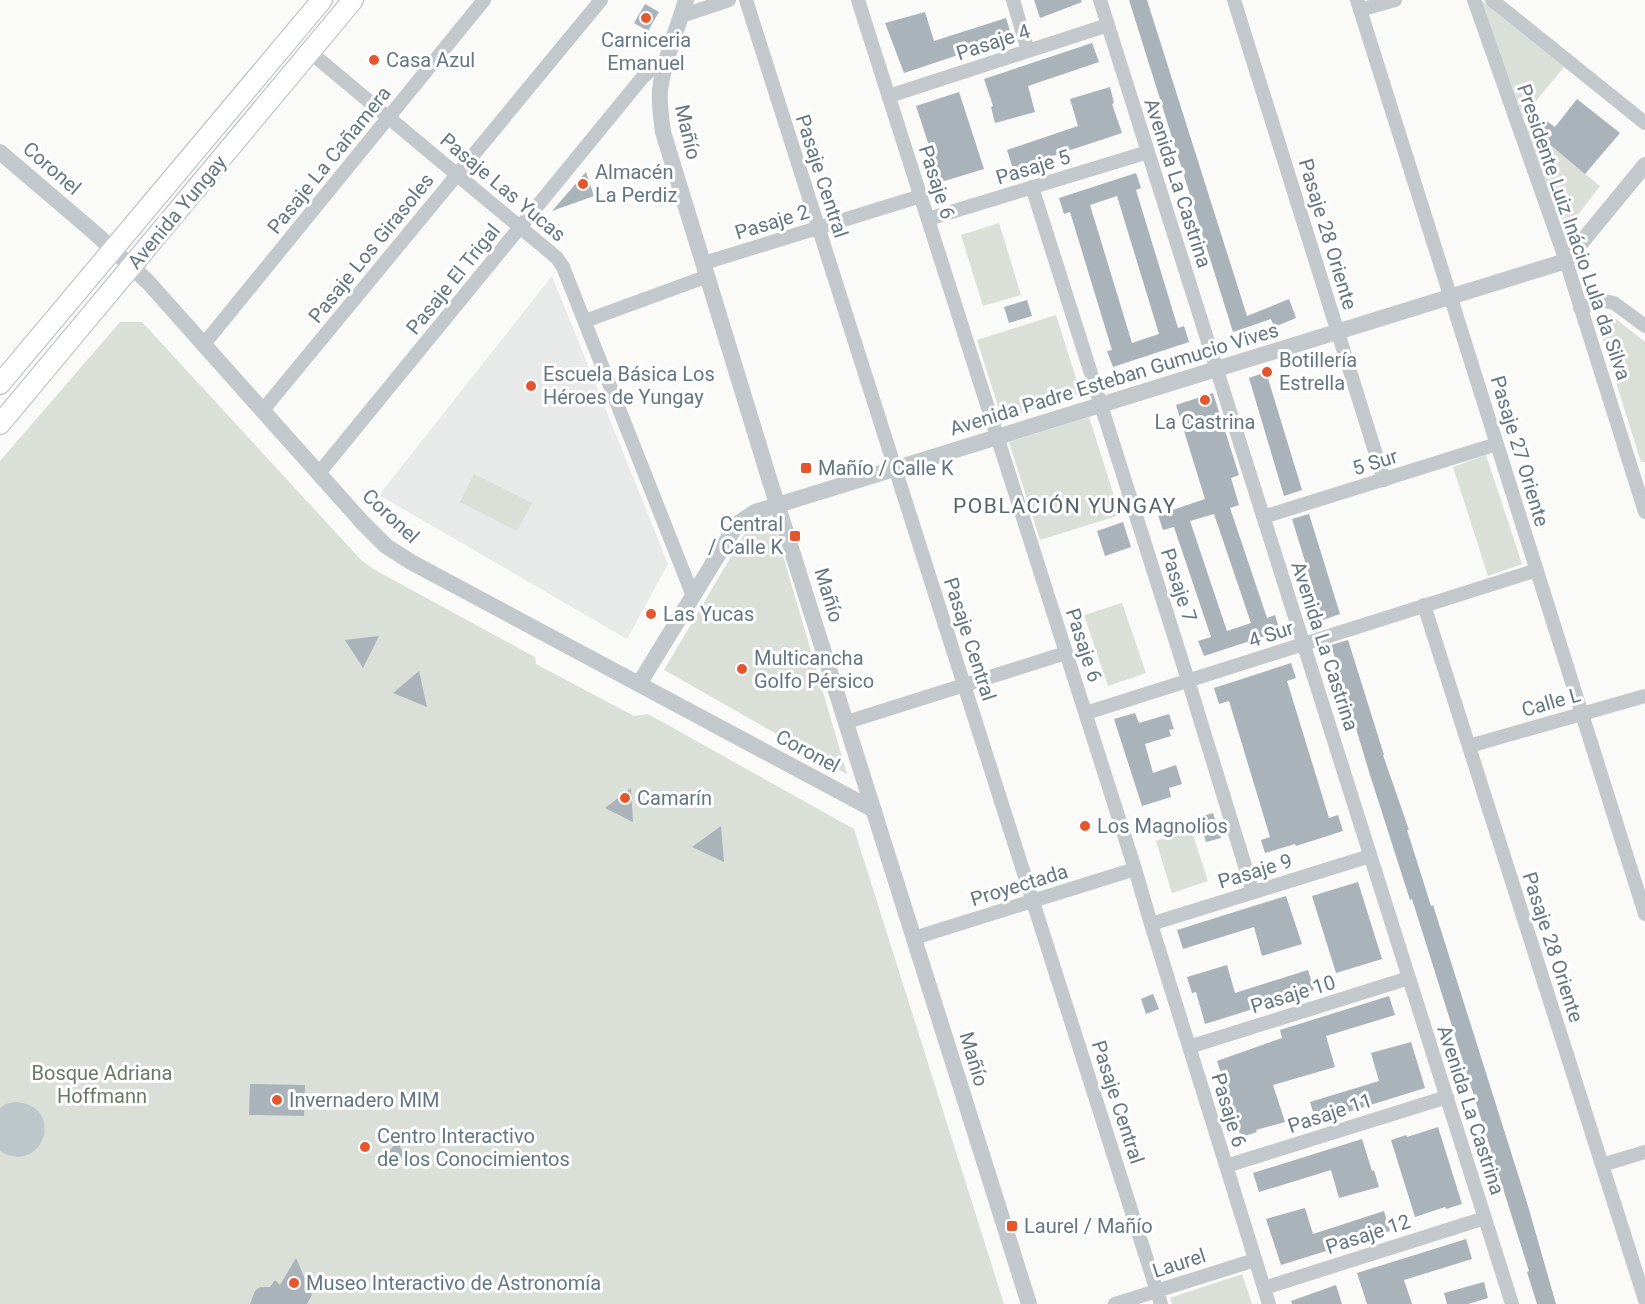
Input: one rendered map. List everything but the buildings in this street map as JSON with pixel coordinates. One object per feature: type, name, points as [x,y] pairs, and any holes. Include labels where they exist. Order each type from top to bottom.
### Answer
[{"type":"main road","name":"Avenida Yungay","points":[[0,384],[322,0]]},
{"type":"main road","name":"Avenida Yungay","points":[[0,424],[353,0]]},
{"type":"street","name":"Pasaje La Cañamera","points":[[204,344],[484,0]]},
{"type":"street","name":"Pasaje Los Girasoles","points":[[263,410],[601,0]]},
{"type":"street","points":[[683,8],[729,0]]},
{"type":"street","name":"Pasaje Central","points":[[746,0],[1159,1297]]},
{"type":"street","name":"Pasaje 6","points":[[858,0],[1086,713],[1269,1304]]},
{"type":"street","points":[[1013,0],[1028,51]]},
{"type":"street","name":"Avenida La Castrina","points":[[1100,0],[1512,1304]]},
{"type":"street","name":"Pasaje 28 Oriente","points":[[1234,0],[1384,480]]},
{"type":"street","points":[[1359,5],[1395,0]]},
{"type":"street","name":"Presidente Luiz Inácio Lula da Silva","points":[[1474,0],[1566,261],[1640,482],[1645,512]]},
{"type":"street","points":[[1492,0],[1645,123]]},
{"type":"street","name":"Pasaje 27 Oriente","points":[[1359,5],[1645,914]]},
{"type":"street","name":"Mañío","points":[[683,8],[660,88],[663,132],[1029,1304]]},
{"type":"street","name":"Pasaje 4","points":[[889,96],[1108,26]]},
{"type":"street","name":"Pasaje Las Yucas","points":[[310,52],[521,226],[561,262],[693,596]]},
{"type":"street","name":"Pasaje El Trigal","points":[[319,473],[642,78],[668,58]]},
{"type":"street","name":"Coronel","points":[[0,152],[148,282],[374,534],[398,555],[874,810]]},
{"type":"street","name":"Pasaje 5","points":[[928,219],[1148,152]]},
{"type":"street","points":[[1566,261],[1643,172]]},
{"type":"street","name":"Pasaje 7","points":[[1032,187],[1253,892]]},
{"type":"street","name":"Pasaje 2","points":[[585,321],[706,270],[818,228],[921,196]]},
{"type":"street","name":"Avenida Padre Esteban Gumucio Vives","points":[[639,684],[734,529],[755,512],[1566,261]]},
{"type":"street","points":[[1580,308],[1604,301],[1614,303],[1645,326]]},
{"type":"street","name":"5 Sur","points":[[1263,517],[1497,444]]},
{"type":"street","name":"4 Sur","points":[[1086,713],[1537,570]]},
{"type":"street","name":"Pasaje 28 Oriente","points":[[1424,605],[1645,1300]]},
{"type":"street","points":[[847,722],[1066,653]]},
{"type":"street","name":"Calle L","points":[[1469,746],[1645,696]]},
{"type":"street","name":"Pasaje 9","points":[[1151,924],[1370,856]]},
{"type":"street","name":"Proyectada","points":[[914,938],[1135,869]]},
{"type":"street","name":"Pasaje 10","points":[[1189,1047],[1409,978]]},
{"type":"street","name":"Pasaje 11","points":[[1226,1167],[1447,1097]]},
{"type":"street","points":[[1602,1165],[1645,1152]]},
{"type":"street","name":"Pasaje 12","points":[[1264,1288],[1485,1218]]},
{"type":"street","name":"Laurel","points":[[1115,1304],[1159,1297],[1255,1260]]},
{"type":"shaded area","name":"Escuela Básica Los Héroes de Yungay","points":[[552,276],[668,564],[627,639],[379,495]]},
{"type":"shaded area","points":[[15,1102],[31,1106],[41,1115],[44,1126],[43,1137],[37,1148],[28,1155],[15,1156],[0,1151],[0,1108]]},
{"type":"green space","points":[[1481,0],[1564,67],[1523,117]]},
{"type":"green space","points":[[1525,124],[1600,186],[1571,224],[1555,215]]},
{"type":"green space","points":[[999,223],[1021,295],[983,306],[961,235]]},
{"type":"green space","points":[[1610,314],[1645,342],[1645,462],[1641,462],[1595,315]]},
{"type":"green space","points":[[1056,315],[1081,394],[1002,419],[977,340]]},
{"type":"green space","name":"Bosque Adriana Hoffmann","points":[[120,322],[142,322],[362,561],[375,570],[535,657],[536,664],[634,716],[648,714],[854,829],[1004,1304],[0,1304],[0,461]]},
{"type":"green space","points":[[1089,417],[1120,515],[1040,540],[1009,442]]},
{"type":"green space","points":[[1486,455],[1522,564],[1488,576],[1453,467]]},
{"type":"green space","points":[[474,474],[532,503],[517,531],[460,502]]},
{"type":"green space","points":[[772,518],[847,774],[664,670],[752,521]]},
{"type":"green space","points":[[1122,603],[1146,673],[1108,686],[1084,615]]},
{"type":"green space","points":[[1191,829],[1208,881],[1172,893],[1156,841]]},
{"type":"green space","points":[[1242,1274],[1252,1304],[1172,1304],[1170,1298]]},
{"type":"place","name":"Carniceria Emanuel","points":[[646,18]]},
{"type":"place","name":"Casa Azul","points":[[374,60]]},
{"type":"place","name":"Almacén La Perdiz","points":[[583,184]]},
{"type":"place","name":"Botillería Estrella","points":[[1267,372]]},
{"type":"place","name":"Escuela Básica Los Héroes de Yungay","points":[[531,386]]},
{"type":"place","name":"La Castrina","points":[[1205,400]]},
{"type":"place","name":"Mañío / Calle K","points":[[806,468]]},
{"type":"place","name":"Central / Calle K","points":[[795,536]]},
{"type":"place","name":"Las Yucas","points":[[651,614]]},
{"type":"place","name":"Multicancha Golfo Pérsico","points":[[742,669]]},
{"type":"place","name":"Camarín","points":[[625,798]]},
{"type":"place","name":"Los Magnolios","points":[[1085,826]]},
{"type":"place","name":"Invernadero MIM","points":[[277,1100]]},
{"type":"place","name":"Centro Interactivo de los Conocimientos","points":[[365,1147]]},
{"type":"place","name":"Laurel / Mañío","points":[[1012,1226]]},
{"type":"place","name":"Museo Interactivo de Astronomía","points":[[294,1283]]},
{"type":"district","name":"POBLACIÓN YUNGAY","points":[[1065,506]]}]
